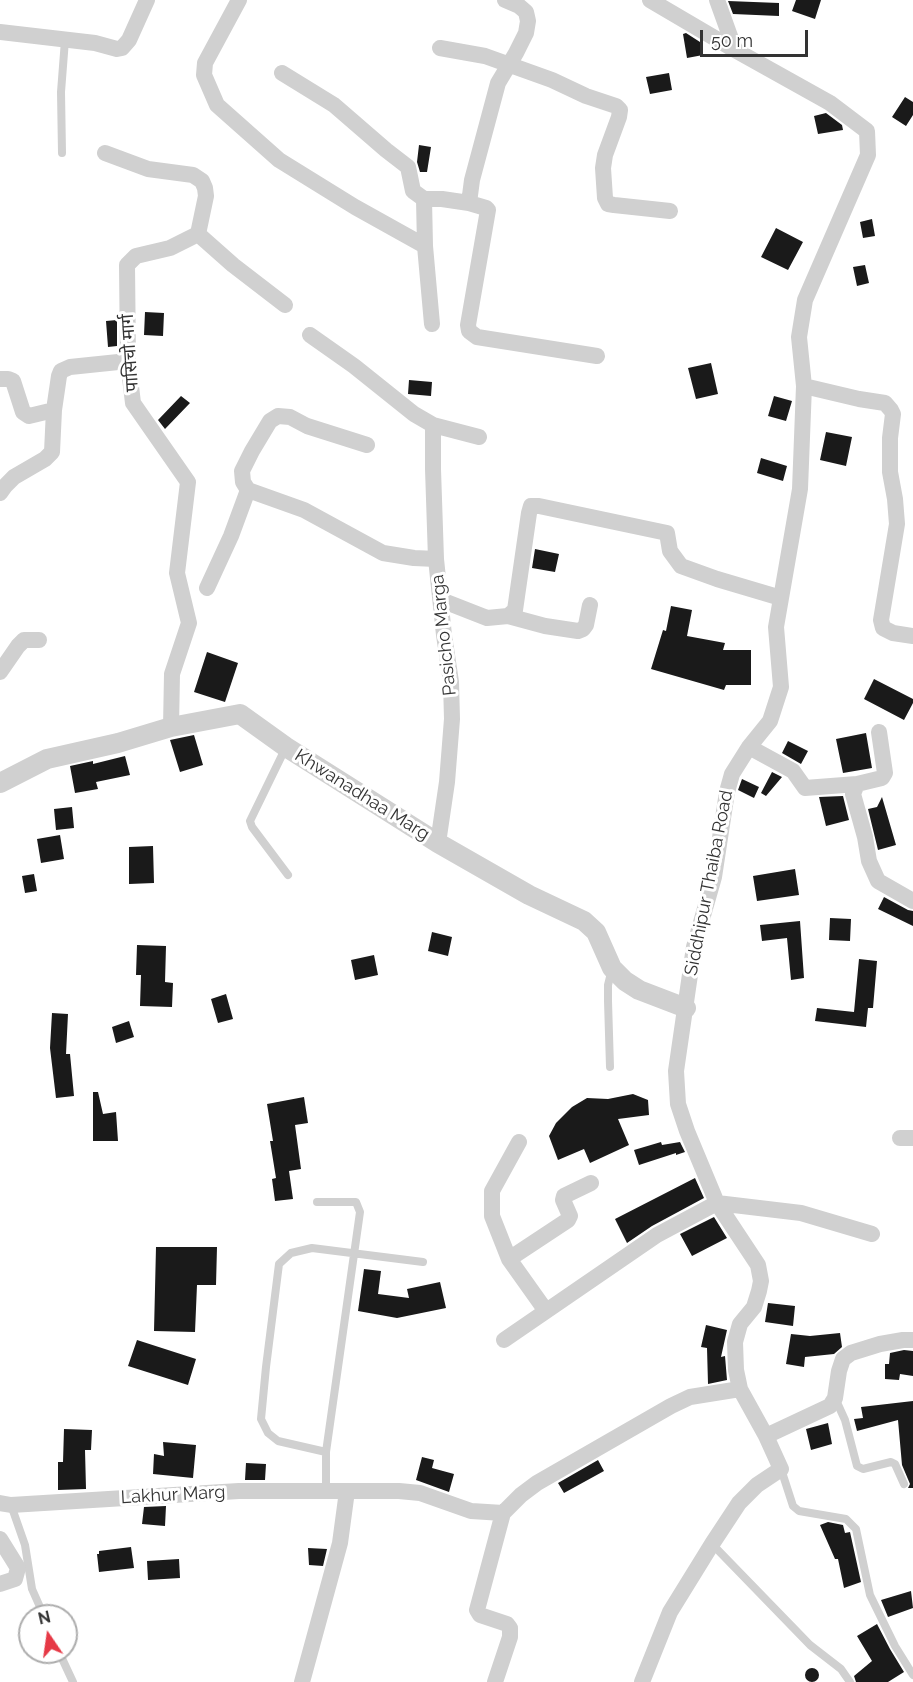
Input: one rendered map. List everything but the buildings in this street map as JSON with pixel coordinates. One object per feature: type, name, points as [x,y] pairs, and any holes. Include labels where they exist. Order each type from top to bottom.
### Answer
[{"type":"street","points":[[0,32],[122,48],[129,40],[147,0]]},
{"type":"street","points":[[239,0],[205,63],[204,75],[217,105],[279,160],[355,207],[425,246]]},
{"type":"street","points":[[469,203],[472,180],[498,83],[526,33],[528,21],[526,12],[505,0]]},
{"type":"street","points":[[650,0],[735,50]]},
{"type":"street","points":[[717,0],[735,50]]},
{"type":"street","points":[[440,48],[485,56],[616,106],[620,110],[619,117],[605,155],[603,168],[605,198],[608,204],[670,211]]},
{"type":"street","name":"Siddhipur Thaiba Road","points":[[735,50],[830,103],[867,131],[868,155],[805,300],[799,337],[804,386],[800,489],[776,627],[781,687],[770,721],[749,747],[732,774],[727,792],[714,877],[694,947],[676,1071],[678,1104],[717,1203],[758,1265],[761,1281],[754,1307],[741,1324],[735,1342],[736,1370],[740,1389],[781,1469]]},
{"type":"street","points":[[282,74],[334,105],[408,167],[413,191],[424,199],[469,203],[488,210],[468,325],[469,331],[477,337],[597,356]]},
{"type":"street","points":[[105,153],[148,169],[193,176],[202,181],[206,196],[198,234],[233,265],[285,305]]},
{"type":"street","points":[[424,199],[425,246],[432,324]]},
{"type":"street","name":"पासिचो मार्ग","points":[[171,727],[172,674],[189,623],[177,573],[188,482],[133,404],[128,361],[127,265],[136,256],[170,248],[198,234]]},
{"type":"street","points":[[310,335],[354,366],[414,414],[433,425],[479,437]]},
{"type":"street","points":[[0,493],[14,477],[45,459],[52,452],[54,410],[61,370],[128,361]]},
{"type":"street","points":[[0,379],[13,381],[23,412],[29,416],[54,410]]},
{"type":"street","points":[[804,386],[885,403],[891,410],[890,472],[897,524],[881,620],[884,628],[893,633],[913,636]]},
{"type":"street","points":[[367,445],[307,426],[290,417],[278,416],[270,421],[252,452],[242,471],[243,482],[248,490],[304,510],[383,552],[414,558],[436,559]]},
{"type":"street","name":"Pasicho Marga","points":[[433,425],[436,559],[451,682],[452,719],[447,782],[438,843]]},
{"type":"street","points":[[207,588],[231,536],[248,490]]},
{"type":"street","points":[[508,616],[514,610],[531,506],[667,533],[670,551],[681,566],[781,598]]},
{"type":"street","points":[[441,600],[487,618],[508,616],[545,626],[578,631],[586,626],[590,605]]},
{"type":"street","points":[[0,672],[24,640],[39,640]]},
{"type":"street","name":"Khwanadhaa Marg","points":[[0,783],[47,759],[118,743],[171,727],[240,714],[286,747],[438,843],[529,895],[584,921],[596,932],[612,968],[625,981],[639,990],[686,1008]]},
{"type":"street","points":[[749,747],[793,771],[805,788],[857,784],[882,778],[885,773],[879,732]]},
{"type":"street","points":[[857,784],[853,794],[869,861],[878,881],[913,901]]},
{"type":"street","points":[[519,1142],[492,1191],[492,1216],[509,1258],[546,1311]]},
{"type":"street","points":[[509,1258],[568,1220],[570,1216],[563,1200],[564,1196],[591,1183]]},
{"type":"street","points":[[504,1340],[657,1235],[717,1203],[801,1213],[872,1233]]},
{"type":"street","points":[[766,1436],[830,1406],[835,1398],[843,1359],[851,1353],[880,1344],[913,1340]]},
{"type":"street","points":[[495,1682],[510,1637],[510,1628],[507,1624],[480,1616],[477,1610],[503,1513],[537,1483],[671,1406],[690,1397],[740,1389]]},
{"type":"street","points":[[642,1682],[670,1612],[739,1503],[757,1485],[781,1469]]},
{"type":"street","name":"Lakhur Marg","points":[[6,1504],[239,1491],[399,1491],[420,1493],[471,1511],[503,1513]]},
{"type":"street","points":[[302,1682],[340,1543],[347,1491]]},
{"type":"street","points":[[0,1539],[18,1568],[15,1579],[0,1584]]},
{"type":"lane","points":[[62,153],[61,92],[65,40]]},
{"type":"lane","points":[[286,747],[250,821],[252,827],[288,874]]},
{"type":"lane","points":[[610,1067],[608,985],[612,968]]},
{"type":"lane","points":[[317,1202],[356,1202],[360,1212],[326,1452],[326,1491]]},
{"type":"lane","points":[[326,1452],[278,1441],[268,1433],[261,1419],[279,1264],[291,1253],[312,1248],[423,1262]]},
{"type":"lane","points":[[835,1398],[845,1420],[857,1466],[862,1469],[891,1462],[895,1464],[904,1484]]},
{"type":"lane","points":[[781,1469],[793,1506],[799,1511],[846,1519],[856,1529],[870,1595],[895,1646],[913,1675]]},
{"type":"lane","points":[[6,1504],[25,1545],[32,1589],[39,1604]]},
{"type":"lane","points":[[712,1545],[810,1645],[841,1669],[850,1682]]},
{"type":"lane","points":[[65,1664],[73,1682]]}]
